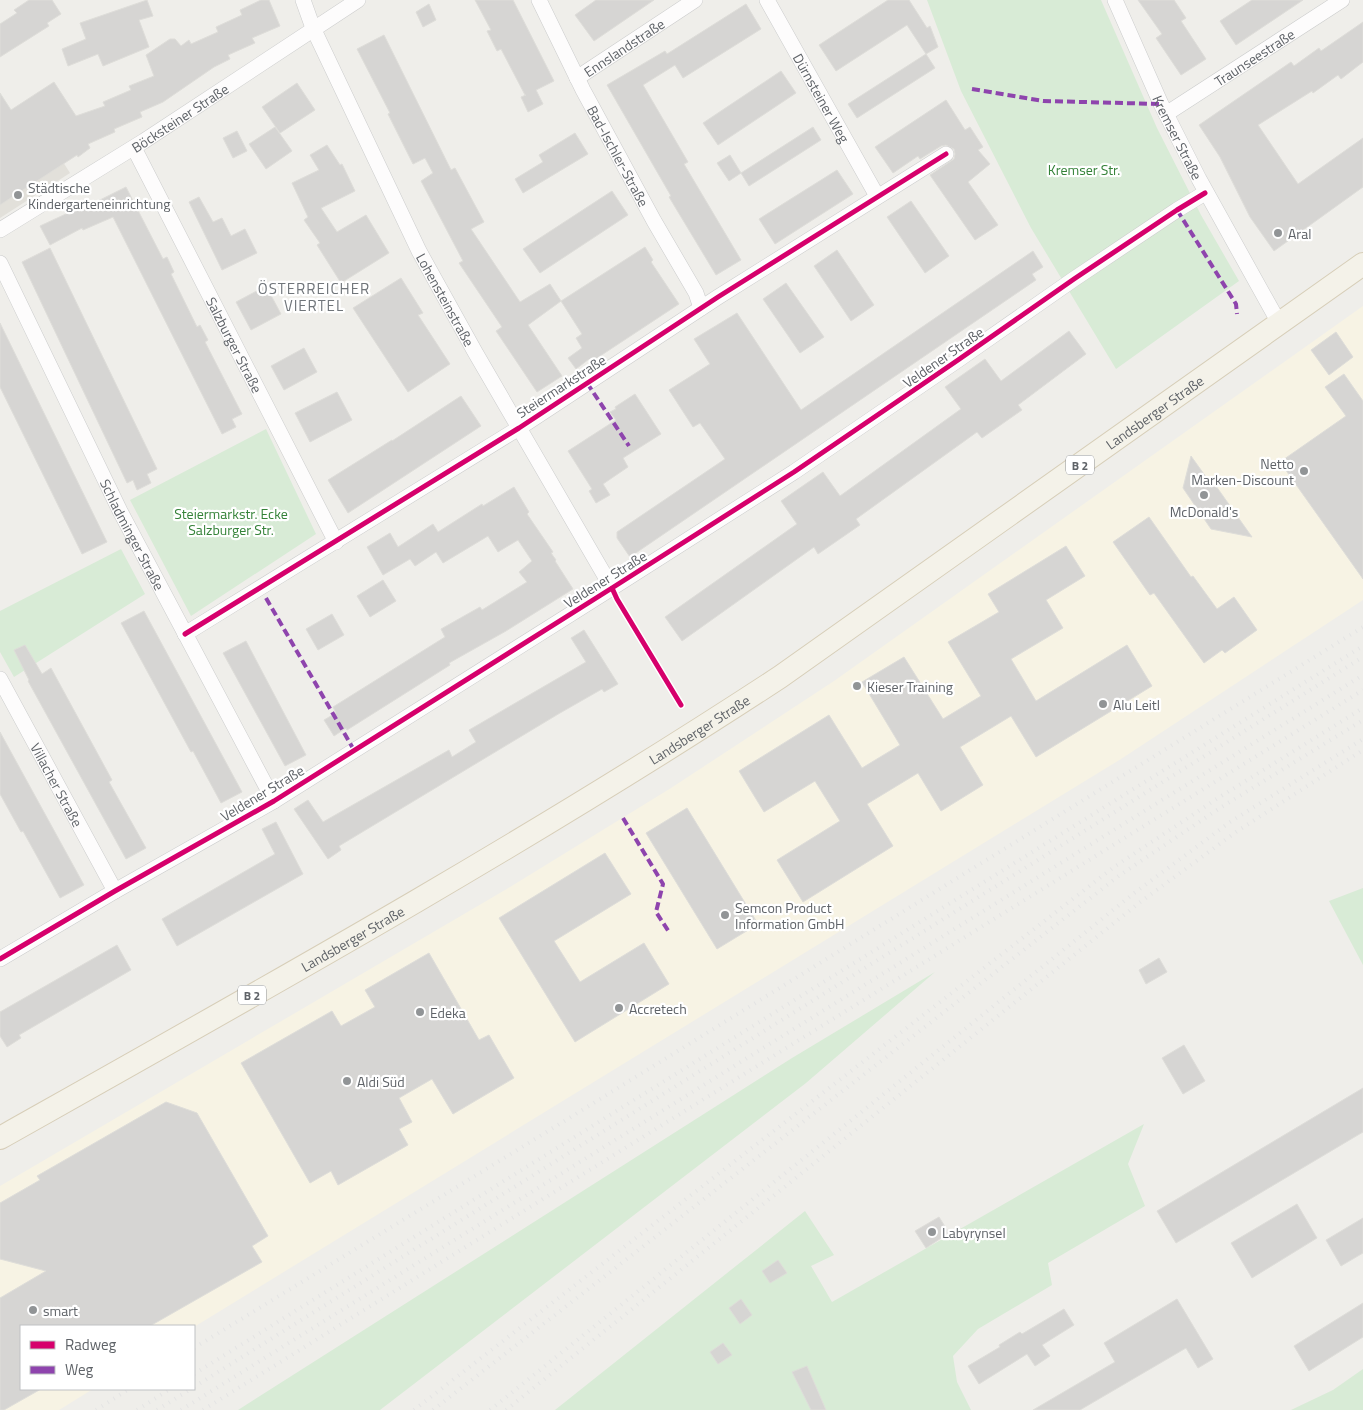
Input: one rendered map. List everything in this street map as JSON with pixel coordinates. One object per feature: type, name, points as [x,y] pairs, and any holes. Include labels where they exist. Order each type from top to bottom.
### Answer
[{"type":"main road","name":"Landsberger Straße","points":[[0,1138],[507,847],[728,711],[780,677],[1363,264]]},
{"type":"street","name":"Lohensteinstraße","points":[[303,0],[313,28],[419,251],[612,588]]},
{"type":"street","name":"Böcksteiner Straße","points":[[0,230],[134,148],[358,0]]},
{"type":"street","name":"Bad-Ischler-Straße","points":[[539,0],[577,78],[654,221],[696,293],[701,308]]},
{"type":"street","name":"Ennslandstraße","points":[[577,78],[695,0]]},
{"type":"street","name":"Dürnsteiner Weg","points":[[767,0],[877,196]]},
{"type":"street","name":"Kremser Straße","points":[[1115,0],[1166,114],[1205,193],[1279,323]]},
{"type":"street","name":"Traunseestraße","points":[[1166,114],[1342,0]]},
{"type":"street","name":"Salzburger Straße","points":[[134,148],[336,542]]},
{"type":"street","name":"Steiermarkstraße","points":[[185,634],[519,428],[701,308],[946,154]]},
{"type":"street","name":"Veldener Straße","points":[[0,959],[274,800],[612,588],[794,472],[1074,278],[1205,193]]},
{"type":"street","name":"Schladminger Straße","points":[[0,264],[120,511],[274,800]]},
{"type":"street","name":"Villacher Straße","points":[[0,679],[115,891]]},
{"type":"shaded area","name":"Städtische Kindergarteneinrichtung","points":[[42,129],[70,173],[0,218],[0,155]]},
{"type":"shaded area","points":[[1363,306],[1363,600],[1121,759],[195,1326],[20,1325],[20,1390],[91,1390],[59,1410],[0,1410],[0,1186],[505,890],[671,788],[834,681]]},
{"type":"green space","name":"Kremser Str.","points":[[927,0],[1101,0],[1157,128],[1201,215],[1239,281],[1116,369],[1031,228],[961,91]]},
{"type":"green space","name":"Steiermarkstr. Ecke Salzburger Str.","points":[[266,429],[316,534],[191,616],[130,500]]},
{"type":"green space","points":[[121,549],[145,594],[14,677],[0,652],[0,611]]},
{"type":"green space","points":[[1363,888],[1363,965],[1329,901]]},
{"type":"green space","points":[[935,972],[806,1083],[380,1410],[238,1410],[792,1058]]},
{"type":"green space","points":[[1144,1124],[1128,1164],[1145,1206],[1048,1263],[1052,1285],[978,1329],[953,1356],[957,1382],[971,1410],[555,1410],[805,1211],[834,1255],[811,1266],[832,1302]]},
{"type":"green space","points":[[1363,1369],[1363,1410],[1291,1410],[1333,1390]]},
{"type":"building","points":[[29,0],[52,0],[61,14],[47,23],[49,26],[0,57],[0,24],[17,13],[14,10]]},
{"type":"building","points":[[147,0],[153,16],[139,20],[149,47],[103,66],[98,54],[68,66],[62,49],[86,39],[80,23]]},
{"type":"building","points":[[261,0],[269,0],[280,26],[252,38],[255,43],[228,55],[230,59],[214,67],[163,102],[140,112],[142,117],[114,129],[115,132],[88,144],[90,148],[78,157],[77,155],[0,205],[0,93],[11,110],[54,82],[76,116],[105,106],[103,102],[131,90],[129,86],[154,76],[146,55],[170,39],[175,39],[181,46],[189,40],[191,44],[218,32],[216,27],[242,15],[240,10]]},
{"type":"building","points":[[475,0],[513,0],[554,81],[536,90],[543,104],[528,112],[521,97],[526,95],[501,49],[497,51],[487,31],[491,30]]},
{"type":"building","points":[[596,0],[654,0],[594,41],[575,15]]},
{"type":"building","points":[[888,0],[909,0],[927,28],[930,26],[938,47],[926,54],[907,25],[836,71],[819,45]]},
{"type":"building","points":[[1138,0],[1174,0],[1186,18],[1181,21],[1206,59],[1181,75],[1156,38],[1162,34]]},
{"type":"building","points":[[1252,0],[1303,0],[1236,45],[1220,21]]},
{"type":"building","points":[[429,4],[436,20],[423,27],[416,12]]},
{"type":"building","points":[[746,4],[761,29],[683,78],[675,65],[643,85],[688,162],[684,164],[741,260],[716,275],[669,197],[671,196],[607,85],[665,51],[667,54]]},
{"type":"building","points":[[1363,22],[1363,62],[1341,79],[1338,75],[1313,93],[1312,91],[1258,125],[1298,184],[1363,138],[1363,187],[1274,251],[1250,217],[1220,157],[1199,125],[1291,62],[1294,66],[1319,48],[1321,51]]},
{"type":"building","points":[[384,35],[451,170],[455,168],[484,222],[471,229],[520,302],[550,284],[561,301],[528,325],[562,376],[537,392],[496,331],[502,327],[459,263],[463,261],[421,181],[433,173],[425,158],[413,164],[388,114],[390,113],[357,49]]},
{"type":"building","points":[[926,54],[935,68],[857,118],[848,104]]},
{"type":"building","points":[[781,71],[796,93],[718,145],[703,123]]},
{"type":"building","points":[[297,83],[315,110],[280,133],[262,107]]},
{"type":"building","points":[[946,100],[965,130],[970,127],[983,147],[978,150],[990,164],[968,182],[998,225],[975,240],[930,175],[954,159],[954,149],[946,145],[941,146],[920,159],[918,156],[893,173],[875,147]]},
{"type":"building","points":[[275,127],[292,151],[266,169],[249,144]]},
{"type":"building","points":[[813,127],[821,140],[749,186],[741,173]]},
{"type":"building","points":[[237,131],[247,151],[233,158],[223,138]]},
{"type":"building","points":[[575,133],[588,154],[523,193],[515,179],[543,162],[539,155]]},
{"type":"building","points":[[327,145],[340,165],[342,164],[355,191],[321,208],[337,232],[366,215],[389,253],[341,283],[317,245],[320,243],[304,220],[308,217],[292,183],[319,170],[310,155]]},
{"type":"building","points":[[730,155],[741,173],[729,181],[717,163]]},
{"type":"building","points":[[837,170],[853,194],[775,244],[759,219]]},
{"type":"building","points":[[126,187],[163,259],[167,257],[174,272],[171,274],[197,327],[200,325],[208,340],[205,342],[242,414],[232,419],[236,427],[222,434],[113,217],[83,230],[82,228],[50,245],[40,226],[83,206],[84,208]]},
{"type":"building","points":[[612,191],[628,215],[540,273],[523,249]]},
{"type":"building","points":[[199,197],[213,222],[222,218],[231,236],[245,229],[257,253],[222,270],[189,202]]},
{"type":"building","points":[[911,201],[949,256],[925,273],[887,217]]},
{"type":"building","points":[[645,247],[653,260],[651,262],[679,304],[591,362],[589,359],[576,369],[568,358],[582,348],[576,338],[582,334],[561,301]]},
{"type":"building","points":[[50,248],[157,469],[147,474],[151,483],[137,490],[133,480],[127,483],[22,262]]},
{"type":"building","points":[[837,250],[874,305],[851,321],[814,266]]},
{"type":"building","points":[[1033,251],[1043,267],[1032,274],[1036,280],[630,557],[617,538],[617,532],[725,459],[700,423],[693,427],[669,390],[710,364],[694,339],[737,313],[801,410]]},
{"type":"building","points":[[401,278],[423,313],[418,315],[450,364],[408,392],[353,308]]},
{"type":"building","points":[[786,283],[824,337],[800,353],[763,299]]},
{"type":"building","points":[[266,286],[281,314],[251,330],[236,302]]},
{"type":"building","points":[[0,323],[107,542],[82,554],[0,387]]},
{"type":"building","points":[[1069,331],[1086,354],[1018,405],[1022,410],[982,438],[977,432],[856,519],[860,525],[818,554],[814,547],[682,641],[665,617],[797,524],[781,501],[823,472],[840,496],[961,409],[945,387],[985,359],[1001,381]]},
{"type":"building","points":[[1336,332],[1353,357],[1329,375],[1311,350]]},
{"type":"building","points":[[304,348],[317,372],[284,390],[271,366]]},
{"type":"building","points":[[1344,374],[1363,401],[1363,579],[1280,462],[1346,416],[1325,387]]},
{"type":"building","points":[[337,392],[352,420],[310,442],[295,413]]},
{"type":"building","points":[[635,394],[661,434],[623,458],[628,467],[603,484],[610,495],[596,503],[589,491],[592,489],[568,451],[616,420],[610,412]]},
{"type":"building","points":[[461,396],[481,426],[348,513],[328,480]]},
{"type":"building","points":[[1191,456],[1211,484],[1216,486],[1252,537],[1211,529],[1183,488]]},
{"type":"building","points":[[514,487],[529,512],[527,514],[553,552],[551,553],[555,561],[573,589],[506,631],[449,663],[450,665],[347,730],[346,728],[334,736],[324,720],[336,713],[333,707],[445,637],[441,629],[480,607],[482,610],[527,582],[519,572],[532,561],[518,540],[498,552],[488,536],[443,563],[436,552],[415,566],[410,559],[383,575],[367,547],[390,533],[398,547],[433,524],[438,532],[482,504],[483,506]]},
{"type":"building","points":[[1149,517],[1191,577],[1193,576],[1217,609],[1234,597],[1257,630],[1225,653],[1222,650],[1204,663],[1154,593],[1150,595],[1113,542]]},
{"type":"building","points":[[1066,546],[1085,576],[1046,600],[1063,628],[1011,659],[1036,701],[1127,645],[1152,686],[1036,757],[1011,716],[960,747],[983,785],[941,811],[918,773],[867,804],[893,846],[803,902],[777,860],[840,821],[815,781],[764,812],[739,771],[829,715],[862,768],[900,745],[862,682],[904,657],[943,719],[981,696],[948,642],[999,612],[988,594]]},
{"type":"building","points":[[383,580],[396,601],[370,617],[357,596]]},
{"type":"building","points":[[144,611],[242,792],[221,803],[121,623]]},
{"type":"building","points":[[332,614],[344,635],[318,650],[306,629]]},
{"type":"building","points":[[584,630],[618,684],[604,692],[602,689],[560,713],[339,846],[341,850],[328,859],[294,809],[308,800],[323,822],[449,750],[452,757],[476,742],[469,730],[586,662],[571,638]]},
{"type":"building","points":[[246,641],[306,755],[285,766],[223,653]]},
{"type":"building","points":[[25,645],[42,674],[51,668],[112,780],[109,782],[146,848],[126,859],[28,681],[14,650]]},
{"type":"building","points":[[0,732],[84,885],[60,898],[0,794]]},
{"type":"building","points":[[687,808],[758,924],[717,949],[646,833]]},
{"type":"building","points":[[276,822],[303,874],[177,946],[162,919],[275,854],[262,829]]},
{"type":"building","points":[[605,853],[631,894],[554,941],[580,982],[644,943],[669,984],[575,1042],[499,918]]},
{"type":"building","points":[[117,945],[131,970],[19,1035],[21,1038],[7,1047],[0,1036],[0,1012]]},
{"type":"building","points":[[429,953],[479,1040],[489,1035],[514,1078],[453,1114],[432,1079],[399,1098],[412,1122],[399,1129],[408,1145],[338,1185],[331,1171],[310,1183],[241,1063],[332,1011],[341,1026],[375,1007],[365,990]]},
{"type":"building","points":[[1159,958],[1167,972],[1146,984],[1139,970]]},
{"type":"building","points":[[1184,1045],[1205,1081],[1183,1094],[1162,1058]]},
{"type":"building","points":[[1363,1088],[1363,1132],[1176,1243],[1157,1211]]},
{"type":"building","points":[[166,1102],[197,1113],[268,1236],[252,1246],[262,1262],[152,1325],[20,1325],[20,1390],[39,1390],[4,1410],[0,1410],[0,1298],[46,1271],[0,1259],[0,1203],[40,1180],[37,1176]]},
{"type":"building","points":[[1297,1204],[1317,1238],[1252,1278],[1231,1243]]},
{"type":"building","name":"Labyrynsel","points":[[939,1217],[949,1233],[926,1248],[915,1231]]},
{"type":"building","points":[[1363,1218],[1363,1253],[1341,1266],[1326,1240]]},
{"type":"building","points":[[778,1260],[787,1273],[770,1283],[762,1271]]},
{"type":"building","points":[[741,1299],[752,1315],[740,1324],[729,1308]]},
{"type":"building","points":[[1177,1299],[1213,1359],[1198,1368],[1186,1348],[1080,1410],[1033,1410],[1115,1362],[1104,1343]]},
{"type":"building","points":[[1363,1303],[1363,1337],[1309,1371],[1294,1346]]},
{"type":"building","points":[[1064,1309],[1074,1325],[1042,1345],[1050,1356],[1035,1366],[1027,1354],[979,1384],[968,1366],[1000,1347],[999,1345],[1020,1332],[1022,1334]]},
{"type":"building","points":[[723,1343],[732,1355],[718,1364],[710,1352]]},
{"type":"building","points":[[807,1366],[826,1410],[811,1410],[792,1372]]},
{"type":"railway","points":[[195,1347],[1363,627]]},
{"type":"railway","points":[[195,1373],[1363,646]]},
{"type":"railway","points":[[195,1386],[1363,657]]},
{"type":"railway","points":[[181,1410],[1363,675]]},
{"type":"railway","points":[[203,1410],[1363,690]]},
{"type":"railway","points":[[414,1410],[1114,867],[1215,800],[1363,708]]},
{"type":"railway","points":[[433,1410],[1120,875],[1220,808],[1363,720]]},
{"type":"railway","points":[[490,1410],[1133,894],[1230,822],[1363,739]]},
{"type":"railway","points":[[506,1410],[1139,903],[1236,832],[1363,750]]},
{"type":"railway","points":[[96,1410],[127,1390]]},
{"type":"railway","points":[[137,1410],[168,1390]]},
{"type":"railway","points":[[157,1410],[189,1390]]},
{"type":"marked path","points":[[972,89],[1043,101],[1161,104]]},
{"type":"marked path","points":[[1177,210],[1236,304],[1237,314]]},
{"type":"marked path","points":[[587,383],[629,446]]},
{"type":"marked path","points":[[266,598],[354,750]]},
{"type":"marked path","points":[[623,818],[663,884],[656,912],[669,932]]},
{"type":"cycle path","points":[[185,634],[519,428],[718,297],[946,154]]},
{"type":"cycle path","points":[[0,959],[274,801],[612,588],[794,472],[1074,279],[1205,193]]},
{"type":"cycle path","points":[[612,588],[681,705]]},
{"type":"place","name":"Städtische Kindergarteneinrichtung","points":[[18,195]]},
{"type":"place","name":"Aral","points":[[1278,233]]},
{"type":"place","name":"Netto Marken-Discount","points":[[1304,471]]},
{"type":"place","name":"McDonald's","points":[[1204,495]]},
{"type":"place","name":"Kieser Training","points":[[857,686]]},
{"type":"place","name":"Alu Leitl","points":[[1103,704]]},
{"type":"place","name":"Semcon Product Information GmbH","points":[[725,915]]},
{"type":"place","name":"Accretech","points":[[619,1008]]},
{"type":"place","name":"Edeka","points":[[420,1012]]},
{"type":"place","name":"Aldi Süd","points":[[347,1081]]},
{"type":"place","name":"Labyrynsel","points":[[932,1232]]},
{"type":"place","name":"smart","points":[[33,1310]]},
{"type":"district","name":"ÖSTERREICHER VIERTEL","points":[[314,296]]}]
